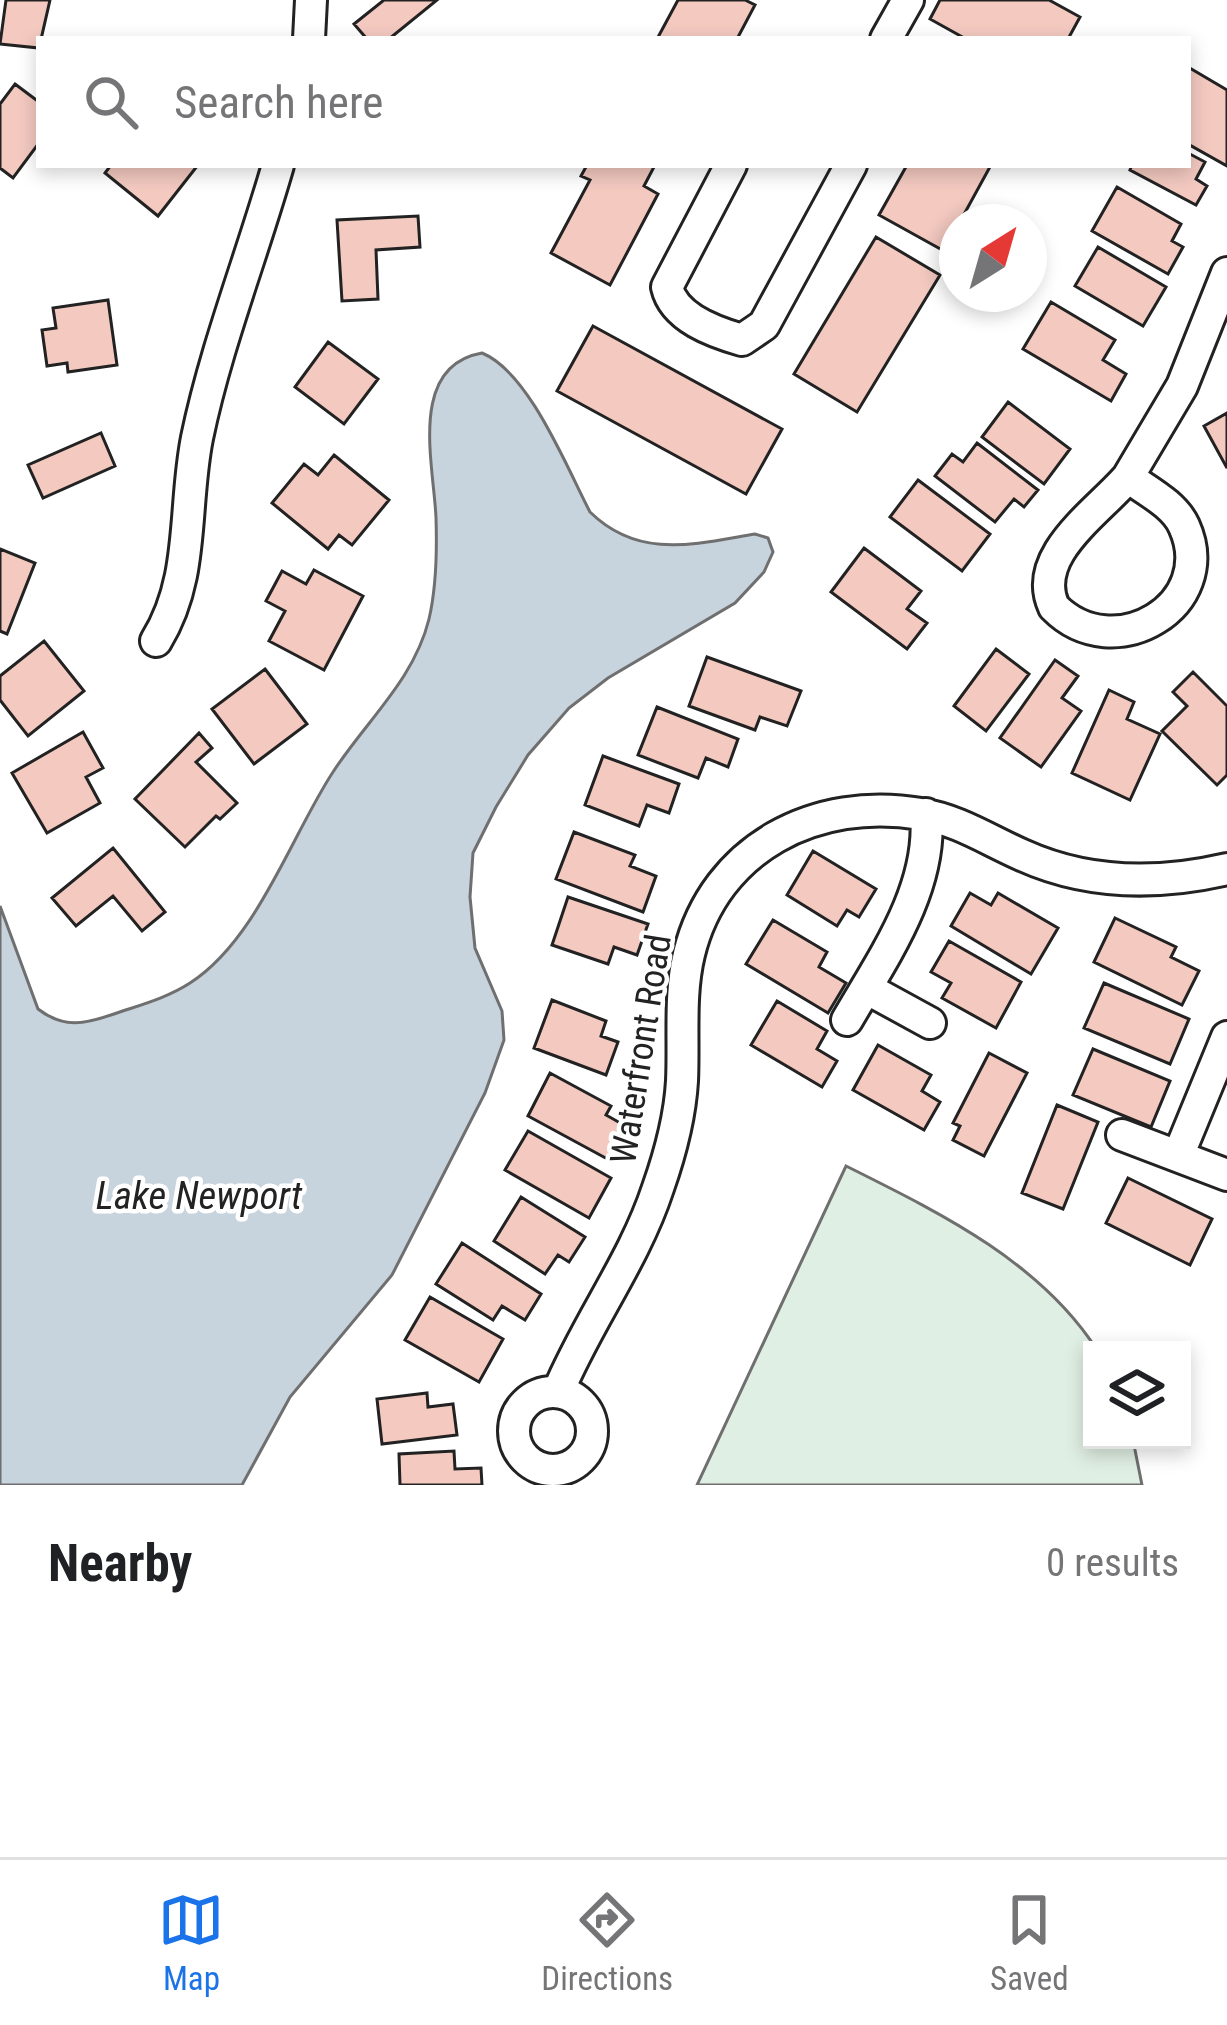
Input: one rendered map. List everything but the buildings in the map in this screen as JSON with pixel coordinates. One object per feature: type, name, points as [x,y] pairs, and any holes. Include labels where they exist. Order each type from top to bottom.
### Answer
[{"type":"street","points":[[309,36],[311,0]]},
{"type":"street","points":[[888,36],[908,0]]},
{"type":"street","points":[[155,641],[177,608],[198,434],[277,168]]},
{"type":"street","points":[[729,168],[667,286],[670,301],[683,314],[742,340],[764,325],[849,168]]},
{"type":"street","points":[[1128,477],[1171,508],[1184,526],[1188,569],[1180,592],[1149,625],[1109,633],[1086,629],[1054,607],[1046,574],[1053,557],[1128,477],[1182,386],[1227,273]]},
{"type":"street","name":"Waterfront Road","points":[[558,1392],[638,1239],[659,1186],[682,1087],[688,954],[708,904],[752,850],[781,832],[854,811],[926,814],[963,825],[1025,857],[1105,879],[1150,881],[1227,869]]},
{"type":"street","points":[[848,1020],[917,889],[926,859],[926,814]]},
{"type":"street","points":[[866,988],[930,1023]]},
{"type":"street","points":[[1178,1156],[1227,1036]]},
{"type":"street","points":[[1122,1135],[1227,1175]]},
{"type":"green space","points":[[846,1166],[985,1242],[1047,1290],[1074,1318],[1091,1341],[1083,1341],[1083,1449],[1135,1449],[1142,1485],[697,1485]]},
{"type":"water","name":"Lake Newport","points":[[482,353],[499,363],[531,400],[590,512],[609,527],[628,537],[668,545],[755,534],[768,538],[773,552],[764,572],[735,603],[608,678],[569,708],[528,755],[496,807],[473,853],[470,897],[475,948],[502,1011],[504,1040],[485,1093],[392,1275],[290,1397],[242,1485],[0,1485],[0,906],[38,1009],[66,1022],[94,1020],[172,993],[214,964],[235,941],[333,772],[401,681],[422,641],[436,569],[430,446],[434,397],[443,377],[458,362]]}]
